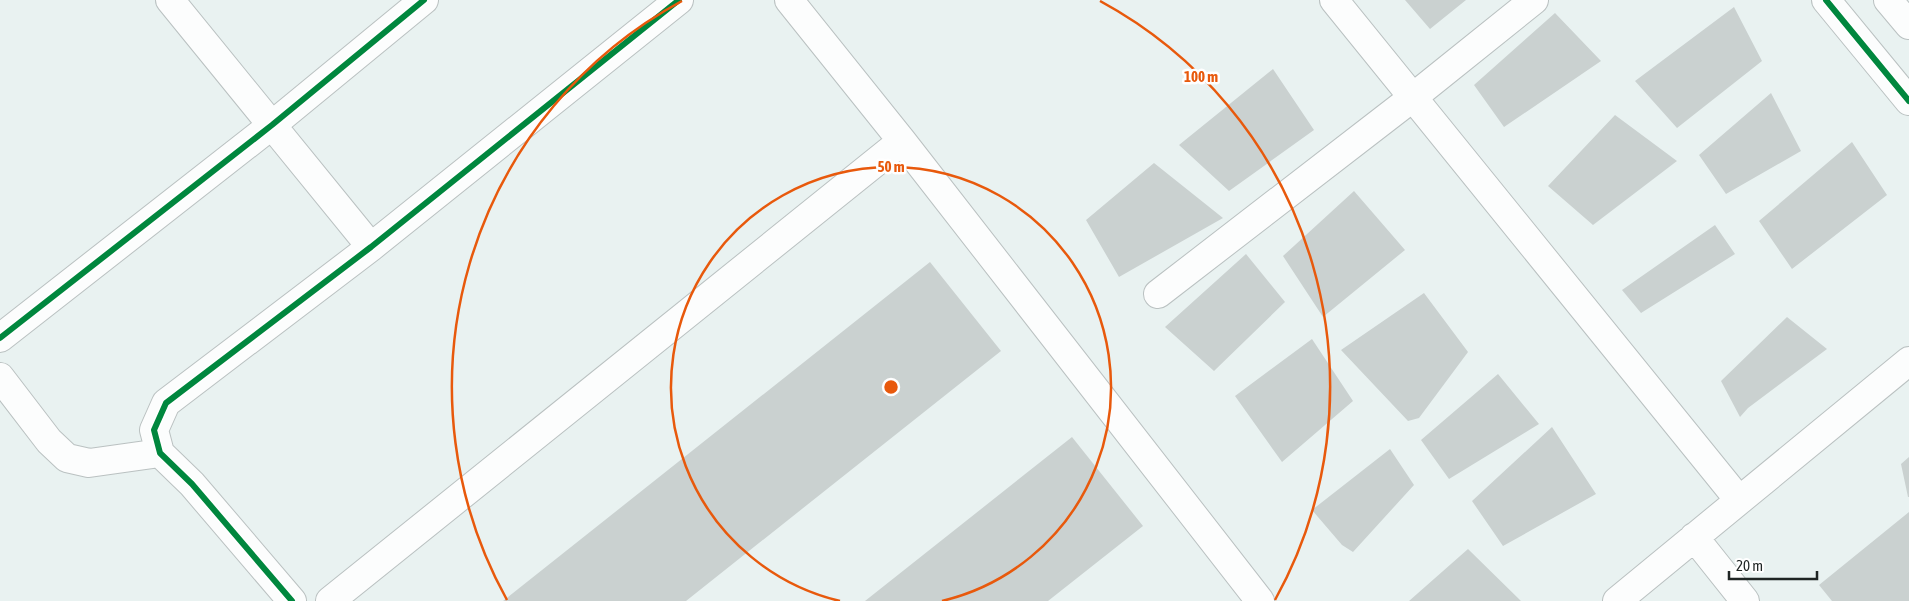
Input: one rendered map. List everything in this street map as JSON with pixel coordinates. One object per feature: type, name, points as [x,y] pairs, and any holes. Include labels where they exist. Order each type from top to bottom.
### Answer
[{"type":"street","points":[[170,0],[371,247]]},
{"type":"street","points":[[0,338],[272,125],[424,0]]},
{"type":"street","points":[[292,601],[192,484],[160,452],[154,430],[166,403],[371,247],[650,8],[679,0]]},
{"type":"street","points":[[789,0],[1260,601]]},
{"type":"street","points":[[1334,0],[1739,500]]},
{"type":"street","points":[[1158,294],[1412,98],[1534,0]]},
{"type":"street","points":[[1826,0],[1909,101]]},
{"type":"street","points":[[1888,0],[1909,25]]},
{"type":"street","points":[[330,601],[902,142]]},
{"type":"street","points":[[1617,601],[1909,361]]},
{"type":"street","points":[[0,377],[49,441],[67,458],[89,463],[160,452]]},
{"type":"street","points":[[1694,537],[1745,601]]},
{"type":"building","points":[[1405,0],[1466,0],[1430,29]]},
{"type":"building","points":[[1734,7],[1762,61],[1677,128],[1635,81]]},
{"type":"building","points":[[1555,13],[1601,61],[1504,127],[1474,85]]},
{"type":"building","points":[[1273,69],[1314,130],[1229,191],[1179,145]]},
{"type":"building","points":[[1771,93],[1801,151],[1726,194],[1699,155]]},
{"type":"building","points":[[1615,115],[1677,161],[1593,225],[1548,186]]},
{"type":"building","points":[[1852,142],[1887,195],[1792,269],[1759,221]]},
{"type":"building","points":[[1154,163],[1223,218],[1119,277],[1086,220]]},
{"type":"building","points":[[1354,191],[1405,250],[1323,317],[1283,256]]},
{"type":"building","points":[[1715,225],[1735,254],[1641,313],[1622,290]]},
{"type":"building","points":[[1246,254],[1285,302],[1214,371],[1165,327]]},
{"type":"building","points":[[930,262],[1001,351],[686,601],[503,601]]},
{"type":"building","points":[[1424,293],[1468,352],[1419,418],[1408,421],[1341,350]]},
{"type":"building","points":[[1787,317],[1827,349],[1748,408],[1740,417],[1721,381]]},
{"type":"building","points":[[1312,339],[1353,401],[1282,462],[1235,396]]},
{"type":"building","points":[[1498,374],[1539,424],[1449,479],[1421,440]]},
{"type":"building","points":[[1552,427],[1596,494],[1503,546],[1472,501]]},
{"type":"building","points":[[1072,437],[1143,526],[1048,601],[865,601]]},
{"type":"building","points":[[1390,449],[1414,485],[1353,552],[1342,545],[1312,510]]},
{"type":"building","points":[[1909,457],[1909,497],[1908,497],[1901,464]]},
{"type":"building","points":[[1909,512],[1909,601],[1832,601],[1819,585]]},
{"type":"building","points":[[1468,549],[1521,601],[1409,601]]},
{"type":"cycle path","points":[[0,338],[272,125],[424,0]]},
{"type":"cycle path","points":[[292,601],[192,484],[160,453],[154,430],[166,403],[371,247],[679,0]]},
{"type":"cycle path","points":[[1826,0],[1909,101]]}]
